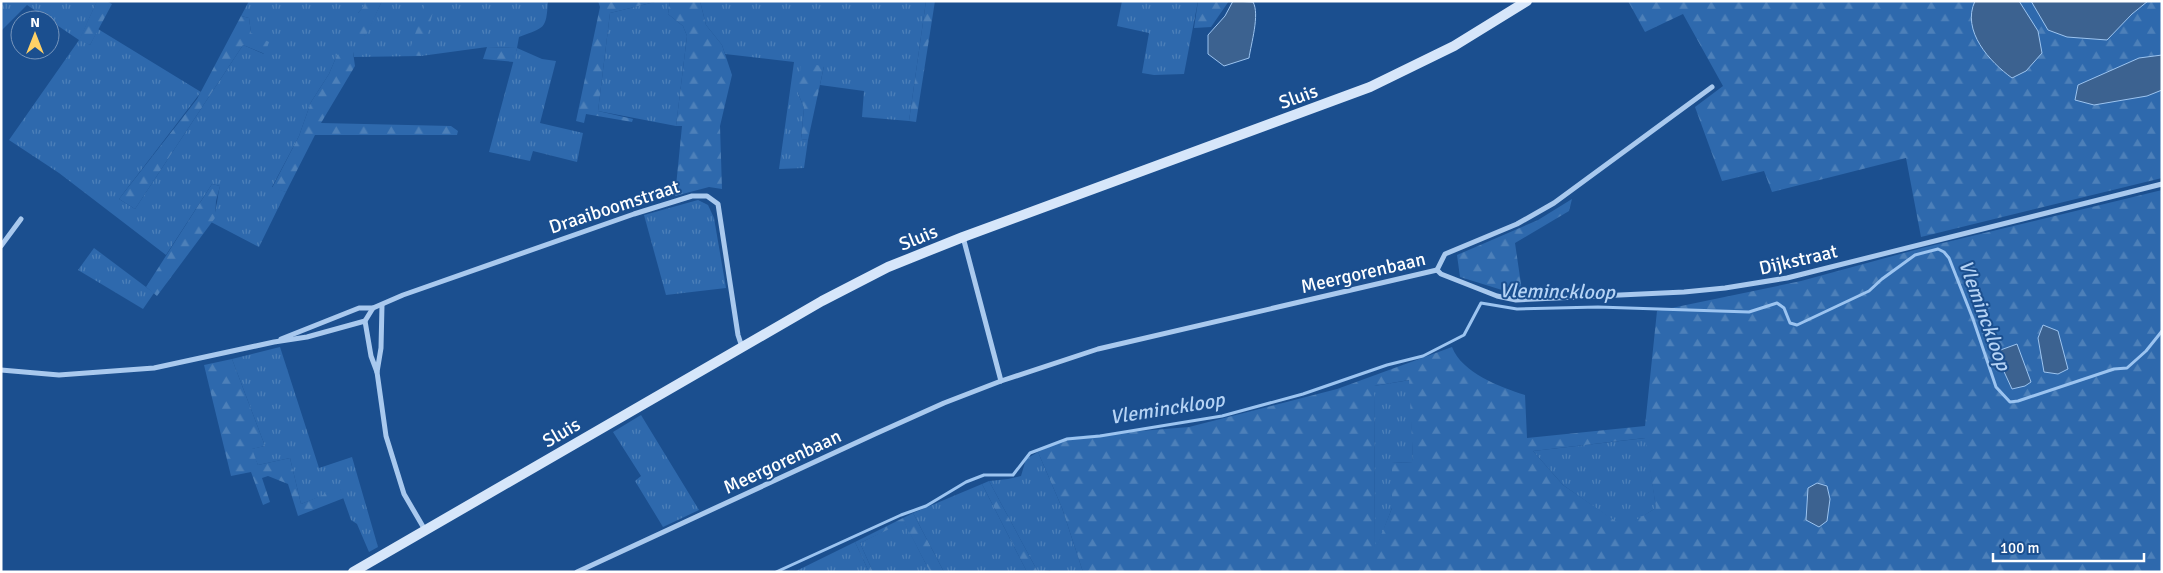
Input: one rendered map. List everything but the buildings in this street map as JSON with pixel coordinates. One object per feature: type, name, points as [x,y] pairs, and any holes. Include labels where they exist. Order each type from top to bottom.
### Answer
[{"type":"street","name":"Sluis","points":[[353,572],[742,347],[866,278],[963,237],[1370,87],[1454,46],[1527,1]]},
{"type":"street","name":"Meergorenbaan","points":[[577,572],[883,430],[944,403],[1001,381],[1098,349],[1437,270],[1445,254],[1517,224],[1554,203],[1712,87]]},
{"type":"street","name":"Dijkstraat","points":[[1437,270],[1441,274],[1497,296],[1516,300],[1725,288],[1787,278],[2162,184]]},
{"type":"street","name":"Draaiboomstraat","points":[[274,342],[359,308],[373,308],[382,305],[403,295],[634,214],[692,196],[707,196],[718,204],[738,335],[742,347]]},
{"type":"street","points":[[1,246],[21,219]]},
{"type":"street","points":[[963,237],[1001,381]]},
{"type":"street","points":[[377,372],[382,342],[382,305]]},
{"type":"street","points":[[1,370],[59,375],[154,368],[274,342],[307,337],[365,320],[373,308]]},
{"type":"street","points":[[365,320],[371,356],[377,372],[385,428],[395,468],[404,494],[425,531]]},
{"type":"green space","points":[[1,1],[97,1],[80,39],[90,45],[98,29],[201,92],[119,199],[135,209],[243,45],[264,54],[251,33],[249,18],[241,16],[249,1],[365,1],[364,6],[358,13],[365,36],[382,1],[548,1],[545,22],[539,29],[519,37],[517,48],[487,47],[421,56],[354,57],[353,52],[337,55],[329,74],[311,102],[299,136],[272,187],[286,192],[259,247],[211,222],[216,210],[220,186],[212,184],[166,255],[59,173],[9,140],[79,40],[60,27],[60,10],[34,10],[27,5],[22,10],[10,10],[10,22],[1,31]]},
{"type":"green space","points":[[97,1],[106,1],[112,4],[90,45],[79,40]]},
{"type":"green space","points":[[365,1],[382,1],[366,36],[352,31],[358,13],[364,6]]},
{"type":"green space","points":[[426,1],[436,1],[421,56],[408,55]]},
{"type":"green space","points":[[598,1],[659,1],[610,13],[598,111],[633,119],[632,122],[586,114],[584,123],[576,121],[600,7]]},
{"type":"green space","points":[[659,1],[670,1],[668,14],[683,26],[687,36],[676,126],[598,111],[610,13]]},
{"type":"green space","points":[[670,1],[700,1],[706,25],[722,45],[732,75],[720,126],[722,189],[709,187],[675,196],[682,126],[676,126],[687,36],[683,26],[668,14]]},
{"type":"green space","points":[[700,1],[926,1],[909,121],[862,117],[864,91],[820,85],[824,66],[798,93],[804,108],[801,139],[808,140],[804,168],[779,169],[794,62],[725,54],[722,45],[706,25]]},
{"type":"green space","points":[[926,1],[935,1],[916,122],[909,121]]},
{"type":"green space","points":[[1122,1],[1198,1],[1184,74],[1154,75],[1142,73],[1149,33],[1117,26]]},
{"type":"green space","points":[[1198,1],[1229,1],[1211,27],[1194,28]]},
{"type":"green space","points":[[1628,1],[2031,1],[2132,14],[2148,1],[2162,1],[2162,178],[1921,237],[1906,158],[1772,192],[1764,171],[1722,181],[1695,107],[1723,86],[1683,14],[1645,32]]},
{"type":"green space","points":[[241,16],[249,18],[251,33],[269,42],[265,54],[243,45],[135,209],[119,199],[197,99]]},
{"type":"green space","points":[[487,47],[517,48],[514,62],[483,59]]},
{"type":"green space","points":[[517,48],[542,59],[556,61],[540,123],[583,133],[577,162],[533,151],[530,161],[489,152]]},
{"type":"green space","points":[[345,49],[353,52],[355,66],[321,123],[451,126],[458,131],[457,135],[315,135],[286,192],[272,188],[299,136],[311,102],[329,74],[337,55]]},
{"type":"green space","points":[[801,63],[824,66],[808,140],[801,139],[804,108],[798,93]]},
{"type":"green space","points":[[212,184],[220,186],[216,201],[215,218],[157,296],[146,287]]},
{"type":"green space","points":[[2162,190],[2162,572],[1083,572],[1062,508],[1038,452],[1068,437],[1189,427],[1337,389],[1452,347],[1457,356],[1473,372],[1504,388],[1525,395],[1527,438],[1645,426],[1657,311],[1801,281],[1922,248]],"holes":[[[1409,380],[1413,462],[1392,463],[1392,508],[1375,550],[1374,386]],[[1645,438],[1656,508],[1624,527],[1563,485],[1533,451]]]},
{"type":"green space","points":[[1572,199],[1569,211],[1515,243],[1522,291],[1502,290],[1460,277],[1457,255],[1538,220]]},
{"type":"green space","points":[[698,200],[708,205],[714,218],[726,288],[666,295],[644,215]]},
{"type":"green space","points":[[94,248],[154,293],[143,309],[78,270]]},
{"type":"green space","points":[[280,347],[319,468],[352,457],[378,547],[369,552],[357,524],[351,520],[340,489],[301,504],[290,458],[258,465],[251,449],[265,446],[232,359]]},
{"type":"green space","points":[[232,359],[265,446],[252,449],[258,465],[290,458],[301,504],[340,488],[344,498],[298,516],[288,484],[268,476],[262,478],[270,502],[263,505],[251,472],[231,476],[204,365]]},
{"type":"green space","points":[[1410,380],[1413,462],[1392,463],[1392,508],[1375,552],[1374,386]]},
{"type":"green space","points":[[641,415],[699,510],[663,527],[635,481],[641,476],[613,432]]},
{"type":"green space","points":[[1646,438],[1656,508],[1624,528],[1563,485],[1533,451]]},
{"type":"green space","points":[[1038,452],[1062,508],[1083,572],[1051,572],[1050,570],[1038,572],[989,481],[1021,476],[1026,459]]},
{"type":"green space","points":[[989,481],[1038,572],[1027,572],[982,484]]},
{"type":"green space","points":[[982,484],[1027,572],[944,572],[913,513]]},
{"type":"green space","points":[[913,513],[944,572],[930,572],[904,522],[860,543],[873,572],[869,572],[855,542]]},
{"type":"green space","points":[[904,521],[930,572],[873,572],[860,543]]},
{"type":"green space","points":[[855,542],[869,572],[794,572]]},
{"type":"shaded area","points":[[1233,1],[1253,2],[1256,14],[1254,29],[1249,58],[1224,66],[1208,54],[1208,35],[1225,16]]},
{"type":"shaded area","points":[[1975,1],[2019,1],[2038,31],[2042,53],[2026,71],[2012,78],[1987,55],[1980,45],[1972,23]]},
{"type":"shaded area","points":[[2031,1],[2148,1],[2132,14],[2107,40],[2067,37],[2048,30]]},
{"type":"shaded area","points":[[2162,55],[2162,90],[2147,96],[2094,105],[2075,100],[2078,85],[2139,58]]},
{"type":"shaded area","points":[[2043,325],[2058,331],[2068,369],[2058,374],[2044,372],[2038,338]]},
{"type":"shaded area","points":[[2017,344],[2031,382],[2025,386],[2012,389],[1995,352]]},
{"type":"shaded area","points":[[1817,483],[1827,486],[1830,499],[1827,521],[1819,527],[1806,520],[1808,488]]},
{"type":"waterway","name":"Vleminckloop","points":[[776,572],[901,515],[926,506],[966,482],[984,475],[1013,475],[1030,453],[1067,439],[1100,436],[1222,416],[1303,394],[1387,365],[1423,356],[1464,335],[1481,303],[1517,309],[1598,307],[1749,312],[1777,303],[1784,308],[1790,323],[1797,325],[1869,291],[1915,255],[1938,249],[1949,258],[1973,319],[1996,387],[2010,402],[2114,369],[2127,368],[2146,351],[2162,331]]}]
